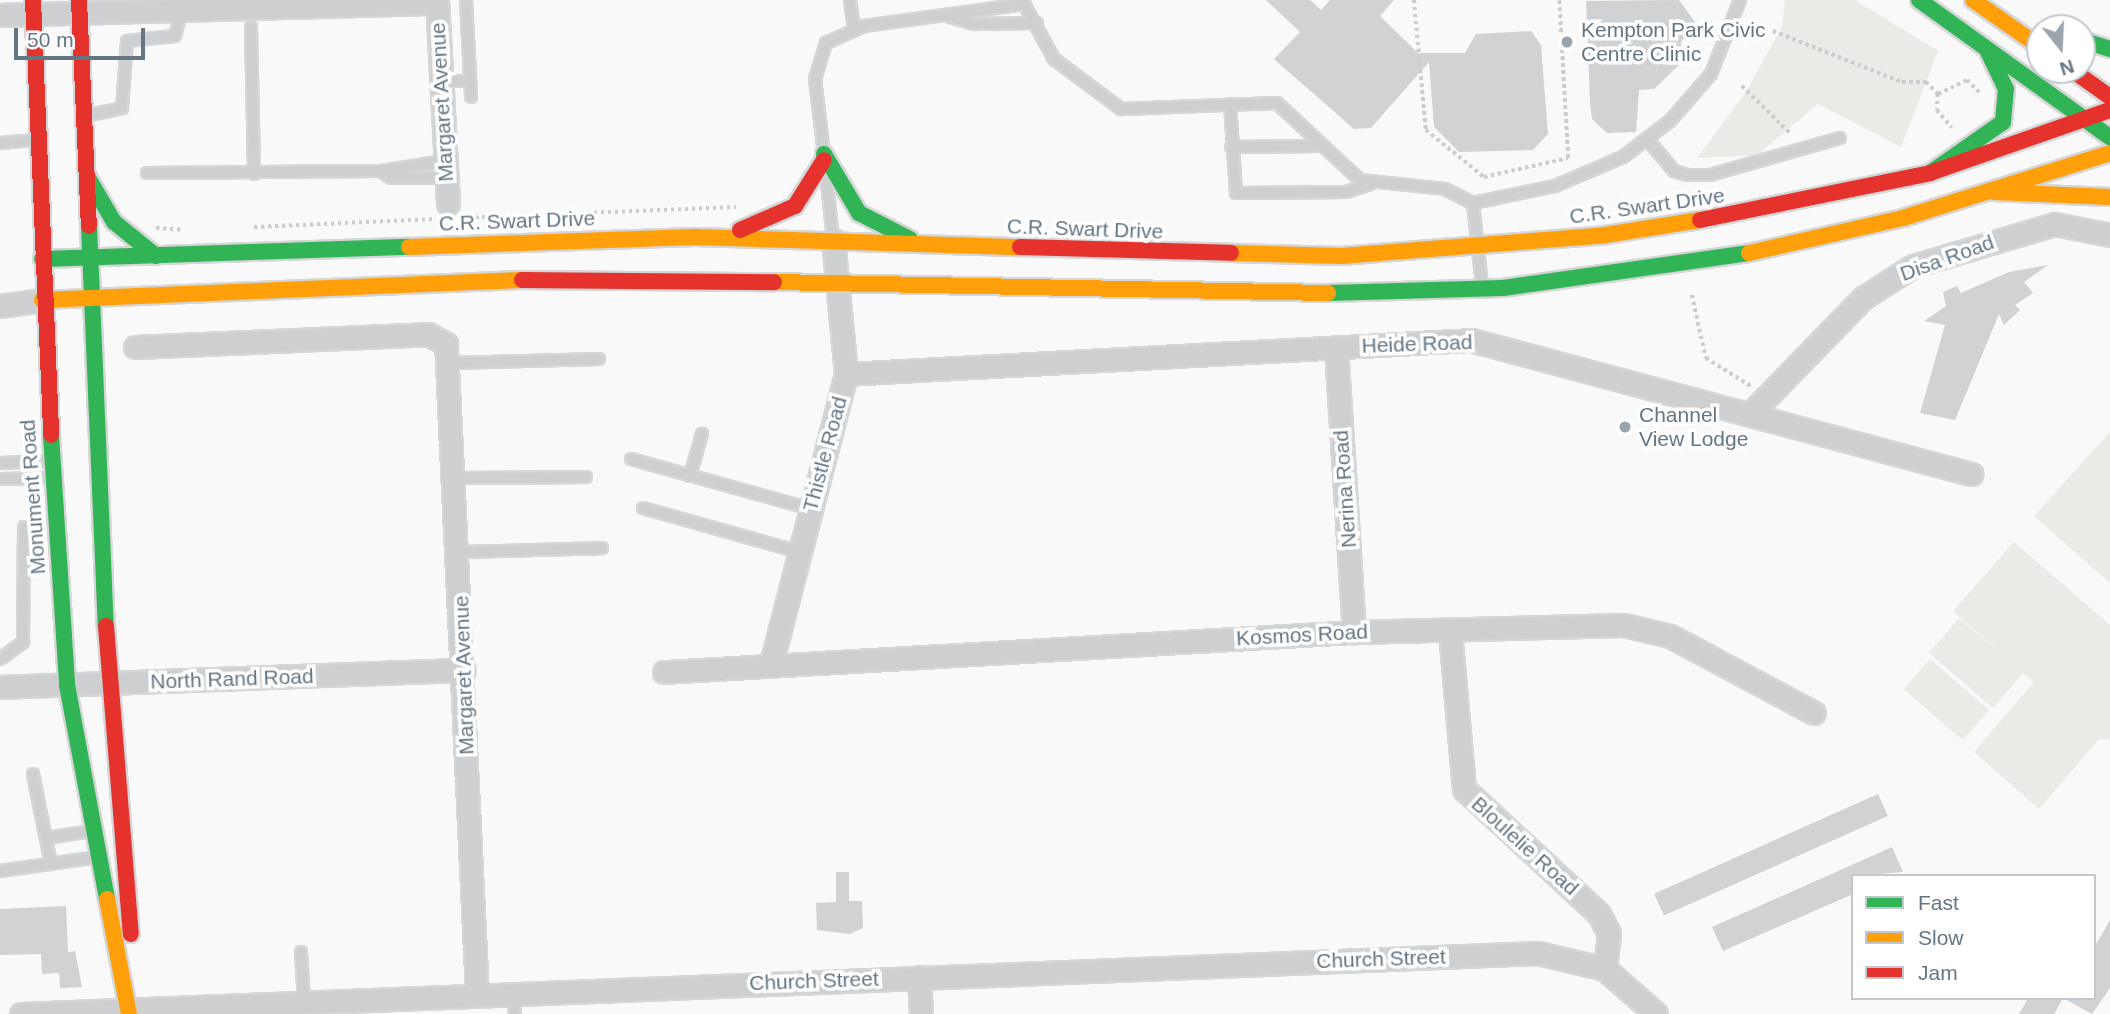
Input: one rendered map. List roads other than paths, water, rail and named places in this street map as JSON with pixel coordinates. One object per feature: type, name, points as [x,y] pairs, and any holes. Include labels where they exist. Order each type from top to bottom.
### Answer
[{"type":"main road","points":[[1920,0],[2110,136]]},
{"type":"main road","points":[[1977,3],[2026,21]]},
{"type":"main road","points":[[1977,3],[2026,37]]},
{"type":"main road","name":"Monument Road","points":[[79,6],[85,260],[108,684],[133,949],[126,985]]},
{"type":"main road","name":"Monument Road","points":[[33,7],[42,300],[67,685],[92,831],[126,985],[128,1012]]},
{"type":"main road","points":[[1930,173],[2003,122],[2006,89],[1986,48]]},
{"type":"main road","points":[[2092,84],[2110,97]]},
{"type":"main road","name":"C.R. Swart Drive","points":[[42,259],[85,260],[695,236],[1341,256],[1476,246],[1662,227],[1930,173],[2110,110]]},
{"type":"main road","points":[[42,300],[576,278],[1331,293],[1482,289],[1775,249],[1994,192],[2110,153]]},
{"type":"main road","points":[[695,236],[776,219],[808,194],[824,157]]},
{"type":"main road","points":[[824,157],[859,213],[921,244]]},
{"type":"main road","points":[[83,167],[114,222],[156,256]]},
{"type":"main road","points":[[1994,192],[2110,197]]},
{"type":"street","points":[[0,15],[33,7],[182,10],[437,1]]},
{"type":"street","name":"Margaret Avenue","points":[[437,1],[448,204]]},
{"type":"street","name":"Disa Road","points":[[1752,412],[1765,394],[1863,298],[1913,266],[2055,224],[2110,235]]},
{"type":"street","name":"Thistle Road","points":[[771,664],[846,374],[833,240]]},
{"type":"street","points":[[0,306],[42,300]]},
{"type":"street","points":[[135,346],[428,334],[440,338],[452,360]]},
{"type":"street","name":"Heide Road","points":[[846,374],[1336,347],[1493,343],[1971,474]]},
{"type":"street","name":"Nerina Road","points":[[1336,347],[1354,632]]},
{"type":"street","name":"Margaret Avenue","points":[[452,360],[477,992]]},
{"type":"street","name":"Kosmos Road","points":[[664,672],[1354,632],[1649,628],[1814,713]]},
{"type":"street","name":"Bloulelie Road","points":[[1450,632],[1464,789],[1599,914],[1609,934],[1605,969]]},
{"type":"street","name":"North Rand Road","points":[[0,687],[464,670]]},
{"type":"street","name":"Church Street","points":[[21,1014],[128,1012],[477,992],[1538,953],[1605,969]]},
{"type":"street","points":[[1605,969],[1656,1014]]},
{"type":"street","points":[[919,977],[921,1014]]},
{"type":"lane","points":[[466,0],[471,97]]},
{"type":"lane","points":[[850,0],[854,30]]},
{"type":"lane","points":[[1230,104],[1236,193],[1346,192],[1370,184],[1445,189],[1473,203],[1590,174],[1647,139],[1711,74],[1740,0]]},
{"type":"lane","points":[[833,240],[815,79],[826,43],[854,30],[1024,4],[1037,23],[1054,59],[1121,108],[1277,103],[1318,146],[1370,184]]},
{"type":"lane","points":[[82,116],[122,108],[127,41],[175,36],[182,10]]},
{"type":"lane","points":[[949,16],[975,24],[1037,23]]},
{"type":"lane","points":[[251,27],[254,174]]},
{"type":"lane","points":[[440,81],[470,81]]},
{"type":"lane","points":[[1647,139],[1674,172],[1687,176],[1710,175],[1840,138]]},
{"type":"lane","points":[[0,143],[38,139]]},
{"type":"lane","points":[[1231,147],[1318,146]]},
{"type":"lane","points":[[381,171],[391,178],[446,170]]},
{"type":"lane","points":[[147,173],[446,170]]},
{"type":"lane","points":[[1473,203],[1482,289]]},
{"type":"lane","points":[[452,360],[599,359]]},
{"type":"lane","points":[[690,475],[702,434]]},
{"type":"lane","points":[[631,459],[811,509]]},
{"type":"lane","points":[[0,463],[51,461]]},
{"type":"lane","points":[[457,478],[586,477]]},
{"type":"lane","points":[[0,479],[52,478]]},
{"type":"lane","points":[[643,508],[800,552]]},
{"type":"lane","points":[[0,659],[23,642],[24,527]]},
{"type":"lane","points":[[460,552],[602,548]]},
{"type":"lane","points":[[33,774],[51,864]]},
{"type":"lane","points":[[46,838],[92,831]]},
{"type":"lane","points":[[0,871],[98,857]]},
{"type":"lane","points":[[301,952],[304,1001]]},
{"type":"lane","points":[[514,991],[515,1014]]},
{"type":"place","name":"Kempton Park Civic Centre Clinic","points":[[1567,42]]},
{"type":"place","name":"Channel View Lodge","points":[[1625,427]]}]
